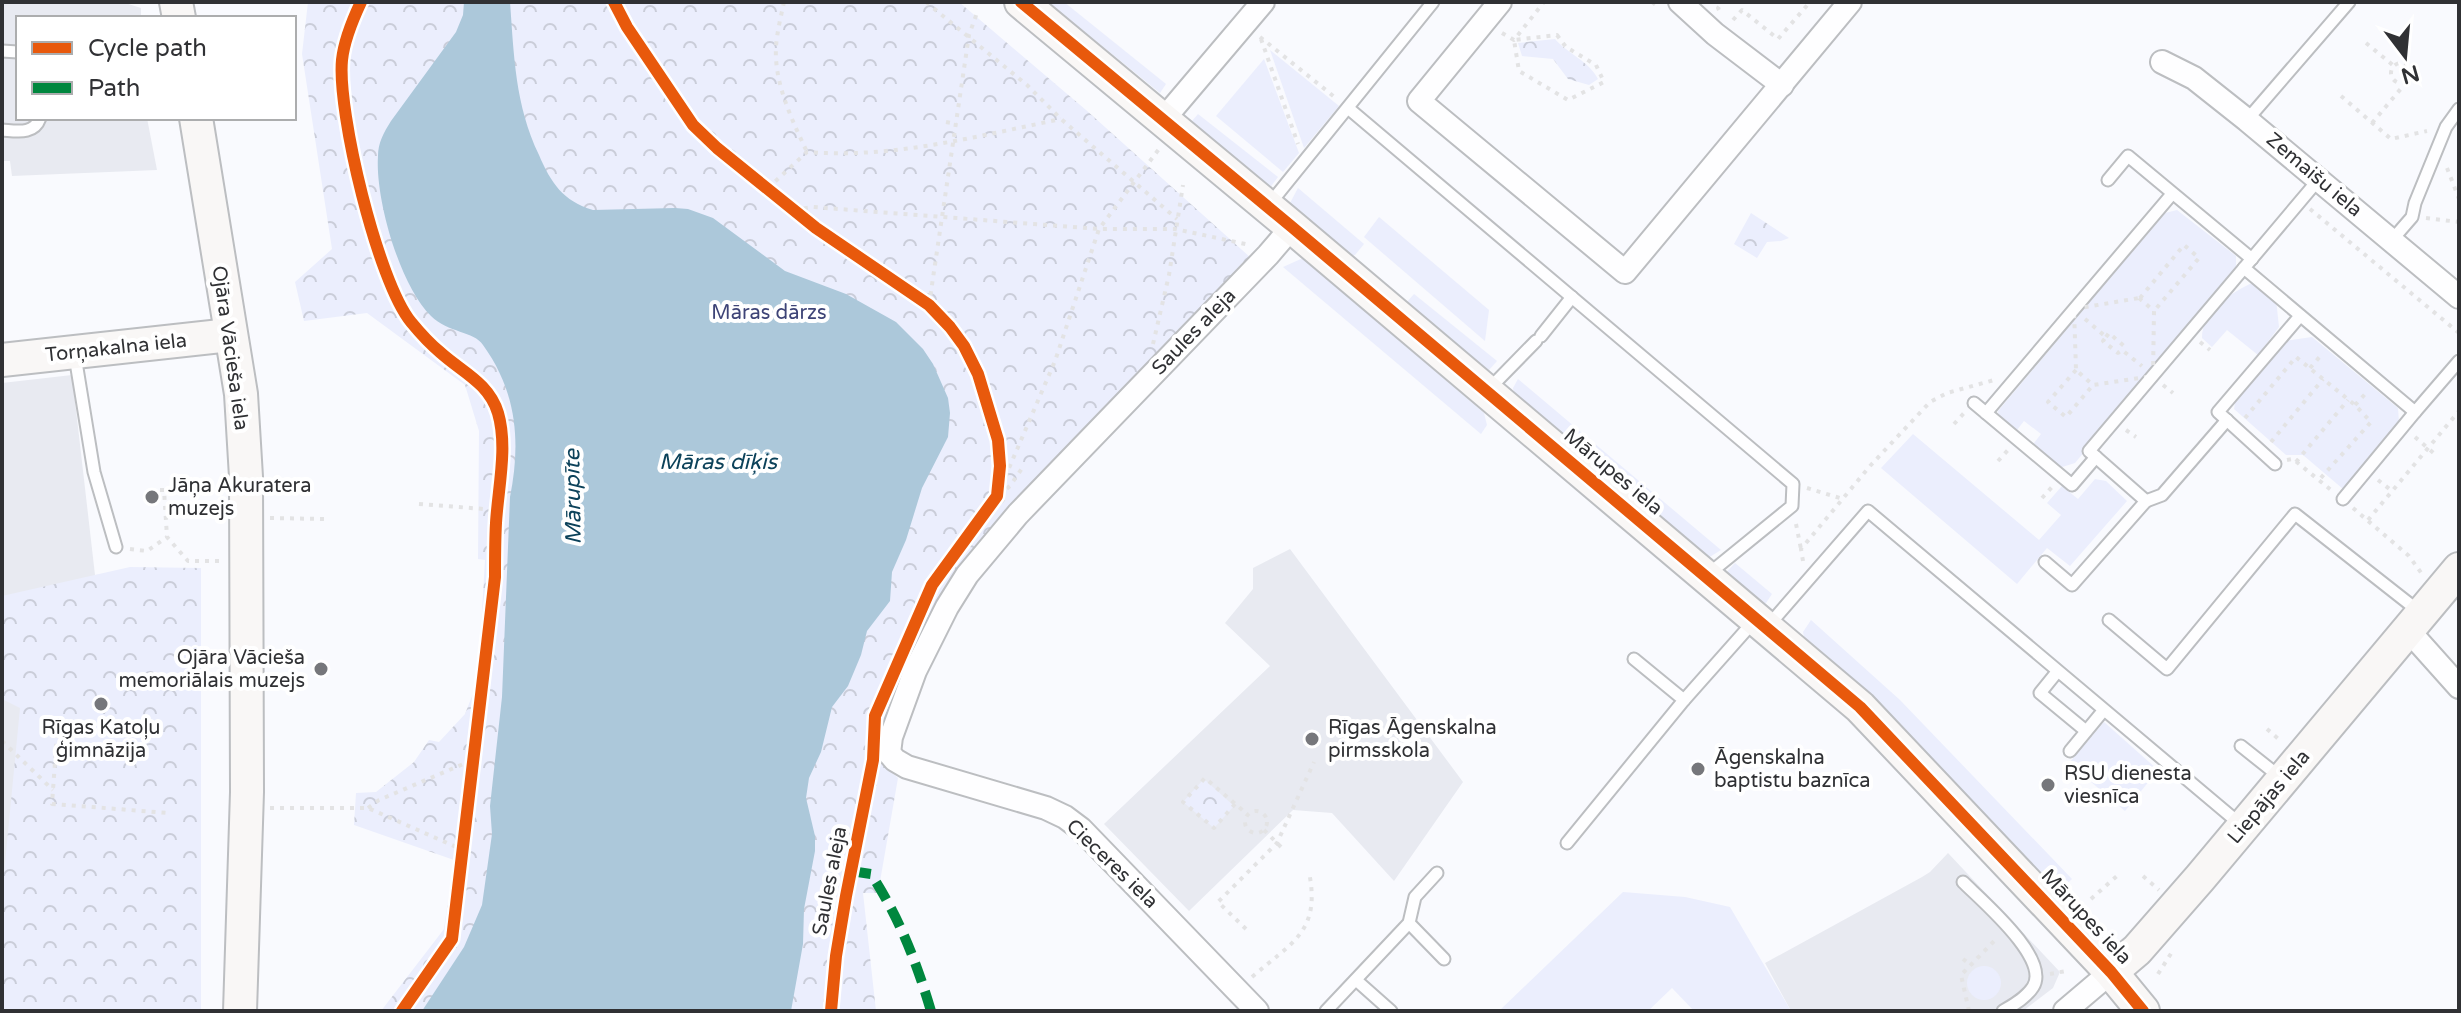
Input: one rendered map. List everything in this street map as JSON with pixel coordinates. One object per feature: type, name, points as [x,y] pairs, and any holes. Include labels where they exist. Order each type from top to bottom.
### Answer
[{"type":"street","name":"Mārupes iela","points":[[1021,2],[1860,707],[2111,972],[2143,1011]]},
{"type":"street","points":[[1168,126],[1263,2]]},
{"type":"street","points":[[1500,2],[1419,101],[1625,272],[1850,2]]},
{"type":"street","points":[[1672,7],[1715,34],[1782,85]]},
{"type":"street","name":"Zemaišu iela","points":[[2162,62],[2194,78],[2319,178],[2459,297]]},
{"type":"street","name":"Ojāra Vācieša iela","points":[[196,120],[241,394],[246,477],[247,792],[240,1011]]},
{"type":"street","name":"Saules aleja","points":[[889,753],[891,737],[915,671],[967,575],[1018,514],[1292,227]]},
{"type":"street","name":"Torņakalna iela","points":[[2,360],[230,335]]},
{"type":"street","name":"Liepājas iela","points":[[2065,1011],[2137,950],[2459,569]]},
{"type":"street","points":[[2422,613],[2459,687]]},
{"type":"street","name":"Cieceres iela","points":[[889,753],[907,767],[1046,808],[1065,817],[1081,829],[1257,1011]]},
{"type":"lane","points":[[1267,206],[1433,2]]},
{"type":"lane","points":[[2247,120],[2349,2]]},
{"type":"lane","points":[[1348,108],[1793,484],[1792,506],[1706,576]]},
{"type":"lane","points":[[2392,240],[2412,217],[2446,127],[2459,109]]},
{"type":"lane","points":[[2,130],[30,130],[39,120]]},
{"type":"lane","points":[[2108,180],[2128,156],[2248,263],[2300,316],[2415,412]]},
{"type":"lane","points":[[2146,501],[2089,451],[2319,178]]},
{"type":"lane","points":[[1986,413],[2172,194]]},
{"type":"lane","points":[[1486,392],[1538,339],[1572,297]]},
{"type":"lane","points":[[2275,464],[2218,412],[2300,316]]},
{"type":"lane","points":[[75,352],[94,472],[116,547]]},
{"type":"lane","points":[[2343,499],[2459,361]]},
{"type":"lane","points":[[1974,403],[2072,485],[2096,457]]},
{"type":"lane","points":[[2045,562],[2072,585],[2146,501],[2162,495],[2232,424]]},
{"type":"lane","points":[[1567,843],[1684,700],[1808,580],[1868,511],[2243,827]]},
{"type":"lane","points":[[2109,620],[2167,669],[2295,514],[2422,613]]},
{"type":"lane","points":[[1634,659],[1684,700]]},
{"type":"lane","points":[[2057,672],[2040,693],[2086,731]]},
{"type":"lane","points":[[2070,751],[2103,711]]},
{"type":"lane","points":[[2241,746],[2283,780]]},
{"type":"lane","points":[[1326,1011],[1409,923],[1415,897],[1437,873]]},
{"type":"lane","points":[[1963,882],[2030,952],[2036,977],[2033,987],[2003,1011]]},
{"type":"lane","points":[[1409,923],[1444,959]]},
{"type":"lane","points":[[1356,980],[1391,1011]]},
{"type":"path","points":[[361,2],[342,59],[343,88],[349,136],[373,234],[391,284],[409,320],[442,354],[484,387],[498,412],[502,440],[495,577],[452,939],[402,1011]]},
{"type":"path","points":[[784,2],[776,46],[778,74],[792,120],[807,152]]},
{"type":"path","points":[[926,2],[1027,85],[1061,119],[1177,219]]},
{"type":"path","points":[[1652,2],[1672,7]]},
{"type":"path","points":[[1722,2],[1718,8],[1734,21],[1742,10],[1778,39],[1810,2]]},
{"type":"path","points":[[939,316],[923,301],[942,217],[969,35],[978,10]]},
{"type":"path","points":[[1557,35],[1566,47],[1596,65],[1604,82],[1568,100],[1519,71],[1514,40],[1557,35]]},
{"type":"path","points":[[1304,161],[1260,37],[1348,108]]},
{"type":"path","points":[[2366,43],[2394,66]]},
{"type":"path","points":[[2372,123],[2406,82],[2411,74],[2408,65],[2399,63],[2391,72],[2393,79],[2399,83],[2406,82]]},
{"type":"path","points":[[2341,96],[2391,139],[2446,127],[2447,174],[2459,199]]},
{"type":"path","points":[[807,152],[832,154],[914,148],[1061,119]]},
{"type":"path","points":[[946,122],[956,124]]},
{"type":"path","points":[[988,509],[997,496],[1055,361],[1099,229],[1168,126]]},
{"type":"path","points":[[776,195],[807,152]]},
{"type":"path","points":[[1153,344],[1169,275],[1183,185]]},
{"type":"path","points":[[776,195],[813,207],[1099,229],[1175,229],[1257,247]]},
{"type":"path","points":[[776,195],[805,219]]},
{"type":"path","points":[[2300,201],[2459,333]]},
{"type":"path","points":[[2412,217],[2459,222]]},
{"type":"path","points":[[2074,309],[2139,298],[2184,245],[2199,258],[2154,311],[2153,376]]},
{"type":"path","points":[[2139,298],[2154,311]]},
{"type":"path","points":[[2074,309],[2106,337]]},
{"type":"path","points":[[2074,309],[2076,370],[2048,402],[2066,417],[2093,385],[2153,376]]},
{"type":"path","points":[[2109,333],[2124,346],[2122,350],[2118,353],[2103,341],[2109,333]]},
{"type":"path","points":[[2122,350],[2173,393]]},
{"type":"path","points":[[2232,424],[2296,357],[2371,422],[2319,480]]},
{"type":"path","points":[[2076,370],[2093,385]]},
{"type":"path","points":[[1801,549],[1930,402],[1947,393],[2019,374]]},
{"type":"path","points":[[2262,452],[2323,379]]},
{"type":"path","points":[[2296,462],[2348,400]]},
{"type":"path","points":[[2367,521],[2459,411]]},
{"type":"path","points":[[2403,426],[2437,456]]},
{"type":"path","points":[[997,496],[999,453]]},
{"type":"path","points":[[2275,464],[2293,459],[2409,556],[2422,613]]},
{"type":"path","points":[[997,496],[1010,486],[1023,467]]},
{"type":"path","points":[[1793,484],[1843,499]]},
{"type":"path","points":[[160,490],[164,490],[167,535],[188,561],[205,561]]},
{"type":"path","points":[[997,496],[1018,514]]},
{"type":"path","points":[[419,504],[497,510]]},
{"type":"path","points":[[1792,506],[1808,580]]},
{"type":"path","points":[[261,518],[324,519]]},
{"type":"path","points":[[159,533],[167,535]]},
{"type":"path","points":[[116,547],[147,551],[167,535]]},
{"type":"path","points":[[2267,729],[2290,749]]},
{"type":"path","points":[[57,734],[52,804],[169,813]]},
{"type":"path","points":[[2,741],[53,790]]},
{"type":"path","points":[[368,808],[379,800],[475,759]]},
{"type":"path","points":[[1246,929],[1218,902],[1277,843],[1314,762]]},
{"type":"path","points":[[1235,804],[1214,828],[1183,802],[1205,778],[1247,814]]},
{"type":"path","points":[[264,808],[368,808],[463,850]]},
{"type":"path","points":[[1255,810],[1262,812],[1267,819],[1264,830],[1254,833],[1247,830],[1244,823],[1247,814],[1255,810]]},
{"type":"path","points":[[1264,830],[1284,850]]},
{"type":"path","points":[[1252,977],[1306,927],[1312,901],[1309,872]]},
{"type":"path","points":[[2091,899],[2118,875]]},
{"type":"path","points":[[2143,876],[2159,890]]},
{"type":"path","points":[[1969,1011],[1961,975],[2008,928]]},
{"type":"path","points":[[1963,959],[1971,965]]},
{"type":"shaded area","points":[[2,2],[122,2],[141,8],[141,16],[16,16],[16,120],[147,120],[157,170],[12,176],[10,161],[2,161]]},
{"type":"shaded area","name":"Rīgas Katoļu ģimnāzija","points":[[72,375],[95,575],[201,568],[201,1011],[6,1011],[2,1006],[2,383]]},
{"type":"shaded area","name":"Rīgas Āgenskalna pirmsskola","points":[[1290,549],[1463,782],[1394,881],[1332,813],[1293,810],[1189,911],[1104,824],[1270,666],[1225,623],[1253,589],[1253,568]]},
{"type":"shaded area","points":[[1948,853],[2060,972],[2053,988],[2023,1011],[1791,1011],[1765,963],[1922,877]]},
{"type":"green space","name":"Māras dārzs","points":[[308,2],[959,2],[1086,110],[1251,258],[970,557],[880,749],[885,766],[898,778],[878,893],[863,893],[876,1011],[381,1011],[444,929],[454,860],[354,825],[356,793],[376,792],[414,762],[429,740],[439,742],[465,714],[478,681],[485,560],[478,559],[479,431],[465,385],[367,313],[304,321],[295,282],[332,249],[302,54]]},
{"type":"green space","points":[[1048,2],[1064,2],[1166,84],[1160,93]]},
{"type":"green space","points":[[1555,39],[1589,67],[1598,79],[1589,85],[1568,79],[1553,59],[1522,56],[1518,43]]},
{"type":"green space","points":[[1270,50],[1339,106],[1304,148]]},
{"type":"green space","points":[[1264,59],[1299,153],[1283,172],[1216,116]]},
{"type":"green space","points":[[1198,114],[1278,177],[1269,189],[1192,121]]},
{"type":"green space","points":[[1298,188],[1364,244],[1355,255],[1346,257],[1291,210],[1290,203]]},
{"type":"green space","points":[[2177,210],[2236,256],[2236,270],[2075,463],[2059,468],[2035,448],[2034,443],[2041,434],[2024,421],[2017,430],[2010,429],[1999,419],[1998,411],[2165,213]]},
{"type":"green space","points":[[1751,213],[1789,238],[1767,242],[1757,258],[1734,244]]},
{"type":"green space","points":[[1379,217],[1489,310],[1485,341],[1364,237]]},
{"type":"green space","points":[[1303,258],[1484,413],[1487,425],[1481,434],[1283,267]]},
{"type":"green space","points":[[2254,282],[2276,299],[2279,327],[2258,355],[2227,330],[2212,347],[2202,338],[2207,319],[2228,297]]},
{"type":"green space","points":[[1414,294],[1497,361],[1489,370],[1483,370],[1408,306],[1407,302]]},
{"type":"green space","points":[[2312,337],[2398,408],[2399,422],[2343,489],[2303,455],[2286,455],[2234,409],[2235,403],[2285,341]]},
{"type":"green space","points":[[1518,379],[1721,550],[1708,558],[1514,394],[1513,388]]},
{"type":"green space","points":[[1913,434],[2039,540],[2061,515],[2047,503],[2062,486],[2078,499],[2095,479],[2106,481],[2127,501],[2070,566],[2047,548],[2017,584],[1881,468]]},
{"type":"green space","points":[[1735,563],[1772,594],[1766,603],[1756,603],[1725,574]]},
{"type":"green space","name":"Rīgas Katoļu ģimnāzija","points":[[130,567],[201,568],[201,1011],[6,1011],[2,1006],[2,894],[20,708],[2,699],[2,596]]},
{"type":"green space","points":[[1811,620],[1900,700],[2072,879],[2059,891],[1894,719],[1805,641],[1803,632]]},
{"type":"green space","points":[[2104,722],[2158,770],[2125,811],[2069,763]]},
{"type":"green space","points":[[1204,779],[1234,806],[1214,828],[1183,802]]},
{"type":"green space","points":[[1623,892],[1685,897],[1730,907],[1791,1011],[1694,1011],[1672,988],[1648,1011],[1499,1011]]},
{"type":"green space","points":[[1984,966],[1996,971],[2001,983],[1996,995],[1984,1000],[1972,995],[1967,983],[1972,971]]},
{"type":"water","name":"Māras dīķis","points":[[464,2],[510,2],[517,80],[525,118],[548,174],[566,196],[593,210],[675,208],[713,218],[785,271],[846,294],[896,322],[923,349],[948,398],[948,437],[922,488],[906,540],[892,572],[890,601],[867,631],[848,686],[832,707],[821,752],[809,778],[806,798],[815,836],[815,851],[791,1011],[422,1011],[464,947],[482,905],[492,834],[490,806],[502,697],[515,437],[503,381],[483,345],[479,340],[438,322],[409,284],[385,218],[378,156],[382,138],[391,121],[456,32]]},
{"type":"marked path","points":[[851,871],[871,874],[881,891],[906,941],[931,1011]]},
{"type":"cycle path","points":[[361,2],[345,45],[342,85],[353,155],[373,235],[398,301],[411,322],[433,346],[488,394],[498,413],[502,440],[495,577],[452,939],[402,1011]]},
{"type":"cycle path","points":[[614,2],[627,27],[693,125],[816,228],[929,305],[950,327],[978,374],[998,440],[1000,466],[997,496],[932,585],[875,716],[873,760],[846,896],[831,1011]]},
{"type":"cycle path","points":[[1021,2],[1860,707],[2111,972],[2143,1011]]},
{"type":"place","name":"Jāņa Akuratera muzejs","points":[[152,497]]},
{"type":"place","name":"Ojāra Vācieša memoriālais muzejs","points":[[321,669]]},
{"type":"place","name":"Rīgas Katoļu ģimnāzija","points":[[101,704]]},
{"type":"place","name":"Rīgas Āgenskalna pirmsskola","points":[[1312,739]]},
{"type":"place","name":"Āgenskalna baptistu baznīca","points":[[1698,769]]},
{"type":"place","name":"RSU dienesta viesnīca","points":[[2048,785]]},
{"type":"water label","name":"Mārupīte","points":[[573,497]]}]
